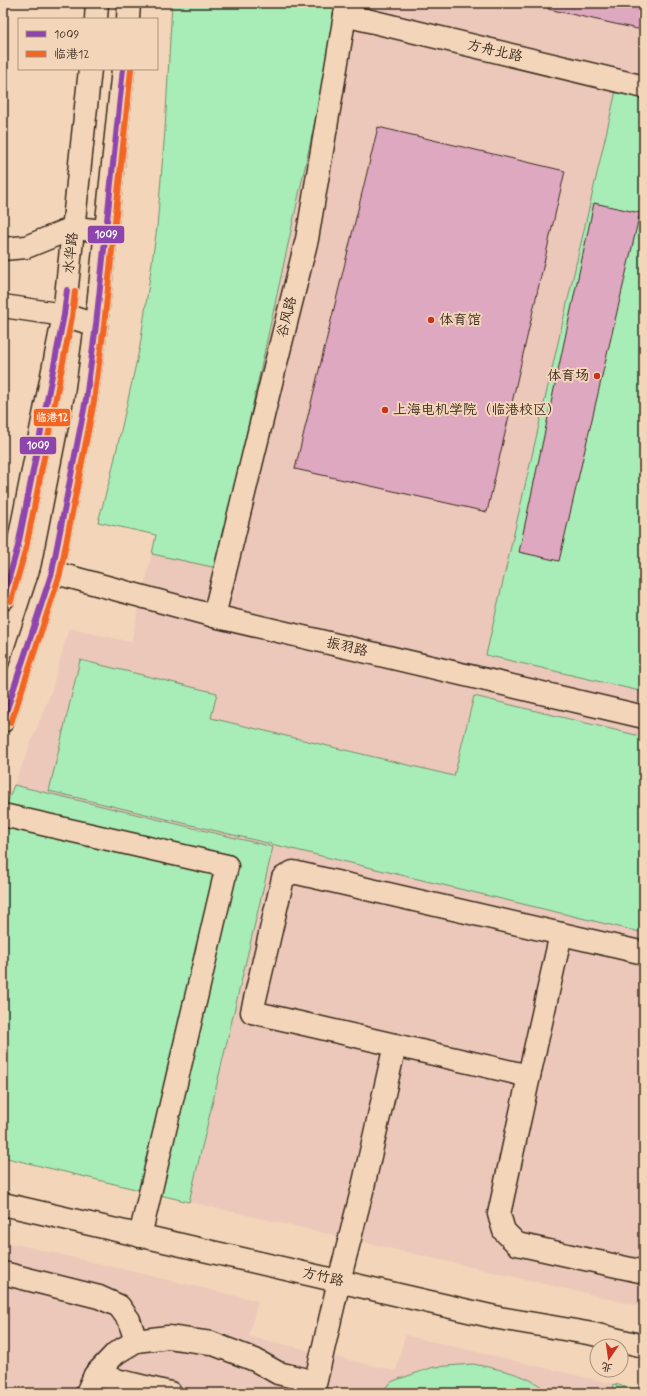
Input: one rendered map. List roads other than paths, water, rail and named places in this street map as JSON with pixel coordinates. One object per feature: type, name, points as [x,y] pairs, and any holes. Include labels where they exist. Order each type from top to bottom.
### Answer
[{"type":"street","points":[[96,18],[97,3]]},
{"type":"street","points":[[128,18],[129,3]]},
{"type":"street","name":"方舟北路","points":[[346,9],[644,87]]},
{"type":"street","name":"谷风路","points":[[214,616],[307,239],[346,9]]},
{"type":"street","name":"水华路","points":[[3,599],[18,546],[64,315],[90,70]]},
{"type":"street","points":[[3,721],[52,572],[86,399],[96,325],[123,70]]},
{"type":"street","points":[[3,248],[26,247],[73,228],[106,231]]},
{"type":"street","points":[[3,306],[64,315],[96,325]]},
{"type":"street","name":"振羽路","points":[[52,572],[214,616],[644,717]]},
{"type":"street","points":[[3,815],[227,866],[140,1236]]},
{"type":"street","points":[[529,1076],[252,1012],[283,878],[293,872],[644,954]]},
{"type":"street","points":[[562,934],[499,1214],[504,1231],[516,1244],[644,1272]]},
{"type":"street","points":[[91,1384],[116,1353],[136,1341],[168,1337],[211,1343],[255,1360],[278,1373],[314,1388],[339,1281],[364,1187],[395,1045]]},
{"type":"street","name":"方竹路","points":[[3,1204],[499,1318],[593,1334],[644,1346]]},
{"type":"street","points":[[3,1273],[100,1296],[119,1306],[129,1320],[136,1341]]},
{"type":"street","points":[[91,1384],[170,1393]]},
{"type":"place","name":"体育馆","points":[[431,320]]},
{"type":"place","name":"体育场","points":[[597,376]]},
{"type":"place","name":"上海电机学院（临港校区）","points":[[385,410]]}]
